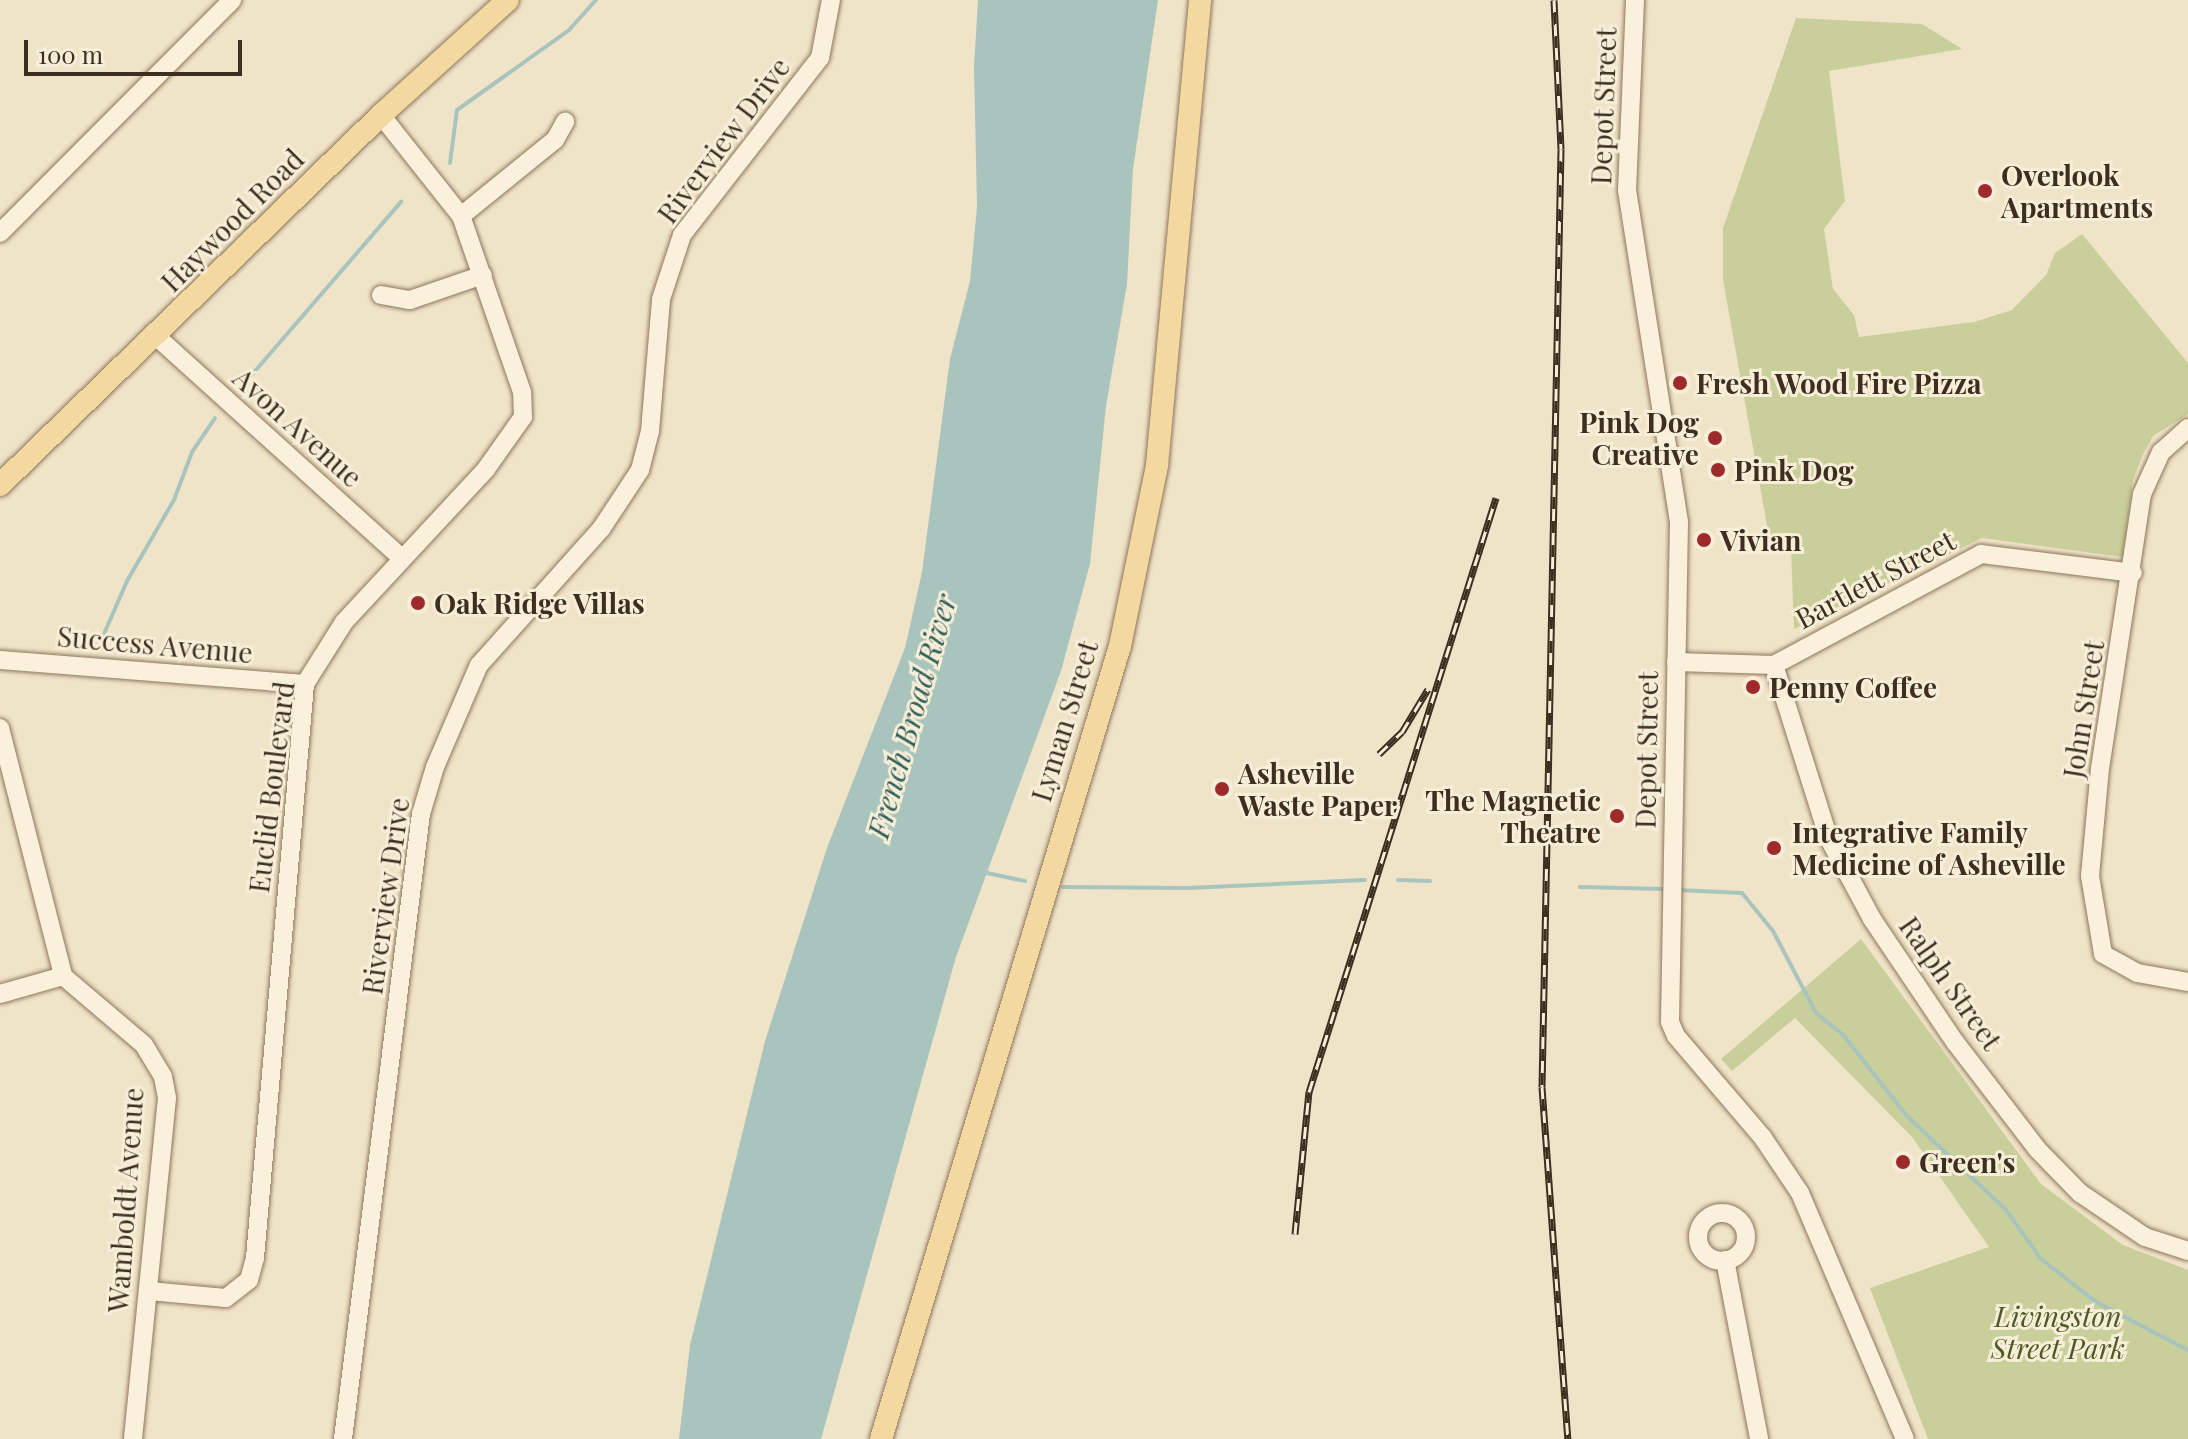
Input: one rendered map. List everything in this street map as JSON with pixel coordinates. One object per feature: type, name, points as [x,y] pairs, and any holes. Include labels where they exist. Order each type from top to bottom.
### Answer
[{"type":"main road","name":"Haywood Road","points":[[0,485],[157,337],[381,115],[508,0]]},
{"type":"main road","name":"Lyman Street","points":[[881,1439],[1120,646],[1157,465],[1200,0]]},
{"type":"street","points":[[0,233],[232,0]]},
{"type":"street","name":"Riverview Drive","points":[[343,1439],[421,814],[435,767],[479,665],[601,529],[640,470],[650,431],[661,299],[682,235],[820,58],[831,0]]},
{"type":"street","name":"Depot Street","points":[[1635,0],[1627,190],[1679,522],[1671,911],[1673,1029],[1763,1138],[1800,1193],[1905,1439]]},
{"type":"street","name":"Euclid Boulevard","points":[[149,1291],[226,1298],[249,1280],[255,1258],[305,684],[344,622],[486,469],[523,417],[522,392],[461,216],[381,115]]},
{"type":"street","points":[[461,216],[555,140],[565,122]]},
{"type":"street","points":[[381,295],[410,300],[483,275]]},
{"type":"street","name":"Avon Avenue","points":[[157,337],[402,558]]},
{"type":"street","points":[[2133,573],[2142,494],[2161,452],[2188,428]]},
{"type":"street","name":"Bartlett Street","points":[[1676,662],[1774,665],[1981,554],[2133,573]]},
{"type":"street","name":"John Street","points":[[2133,573],[2100,768],[2090,876],[2103,954],[2137,973],[2188,982]]},
{"type":"street","name":"Success Avenue","points":[[0,660],[305,684]]},
{"type":"street","name":"Ralph Street","points":[[1774,665],[1829,839],[1872,919],[1955,1042],[2037,1149],[2080,1193],[2145,1237],[2188,1251]]},
{"type":"street","points":[[0,728],[63,976],[0,994]]},
{"type":"street","name":"Wamboldt Avenue","points":[[63,976],[144,1045],[163,1077],[167,1098],[133,1439]]},
{"type":"street","points":[[1725,1260],[1759,1439]]},
{"type":"green space","points":[[1796,18],[1922,24],[1962,49],[1829,71],[1845,201],[1824,229],[1833,289],[1854,315],[1859,337],[1974,322],[2012,310],[2046,275],[2055,253],[2082,234],[2188,363],[2188,414],[2153,436],[2143,454],[2133,480],[2123,557],[1982,538],[1794,629],[1791,548],[1771,548],[1723,280],[1723,228]]},
{"type":"green space","name":"Livingston Street Park","points":[[1861,939],[2041,1184],[2123,1245],[2188,1270],[2188,1439],[1928,1439],[1870,1288],[1989,1247],[1912,1137],[1795,1018],[1732,1071],[1721,1059]]},
{"type":"water","name":"French Broad River","points":[[978,0],[1158,0],[1133,169],[1127,284],[1106,406],[1090,564],[1061,671],[956,957],[821,1439],[679,1439],[690,1345],[765,1041],[827,848],[905,648],[922,572],[950,359],[970,281],[977,207],[974,67]]},
{"type":"waterway","points":[[450,163],[457,110],[569,30],[596,0]]},
{"type":"waterway","points":[[249,378],[401,202]]},
{"type":"waterway","points":[[104,634],[127,581],[174,500],[192,452],[215,418]]},
{"type":"waterway","points":[[987,873],[1025,881]]},
{"type":"waterway","points":[[1063,887],[1187,888],[1365,880]]},
{"type":"waterway","points":[[1398,880],[1430,881]]},
{"type":"waterway","points":[[1580,887],[1665,889]]},
{"type":"waterway","points":[[1678,890],[1742,893],[1773,931],[1816,1013],[1844,1036],[1907,1116],[2006,1210],[2041,1259],[2096,1302],[2188,1350]]},
{"type":"railway","points":[[1554,0],[1561,149],[1542,1087],[1568,1439]]},
{"type":"railway","points":[[1295,1234],[1309,1092],[1496,498]]},
{"type":"railway","points":[[1379,754],[1402,732],[1428,689]]},
{"type":"place","name":"Overlook Apartments","points":[[1985,191]]},
{"type":"place","name":"Fresh Wood Fire Pizza","points":[[1680,383]]},
{"type":"place","name":"Pink Dog Creative","points":[[1715,438]]},
{"type":"place","name":"Pink Dog","points":[[1718,470]]},
{"type":"place","name":"Vivian","points":[[1704,540]]},
{"type":"place","name":"Oak Ridge Villas","points":[[418,603]]},
{"type":"place","name":"Penny Coffee","points":[[1753,687]]},
{"type":"place","name":"Asheville Waste Paper","points":[[1222,789]]},
{"type":"place","name":"The Magnetic Theatre","points":[[1617,816]]},
{"type":"place","name":"Integrative Family Medicine of Asheville","points":[[1774,848]]},
{"type":"place","name":"Green's","points":[[1903,1162]]}]
